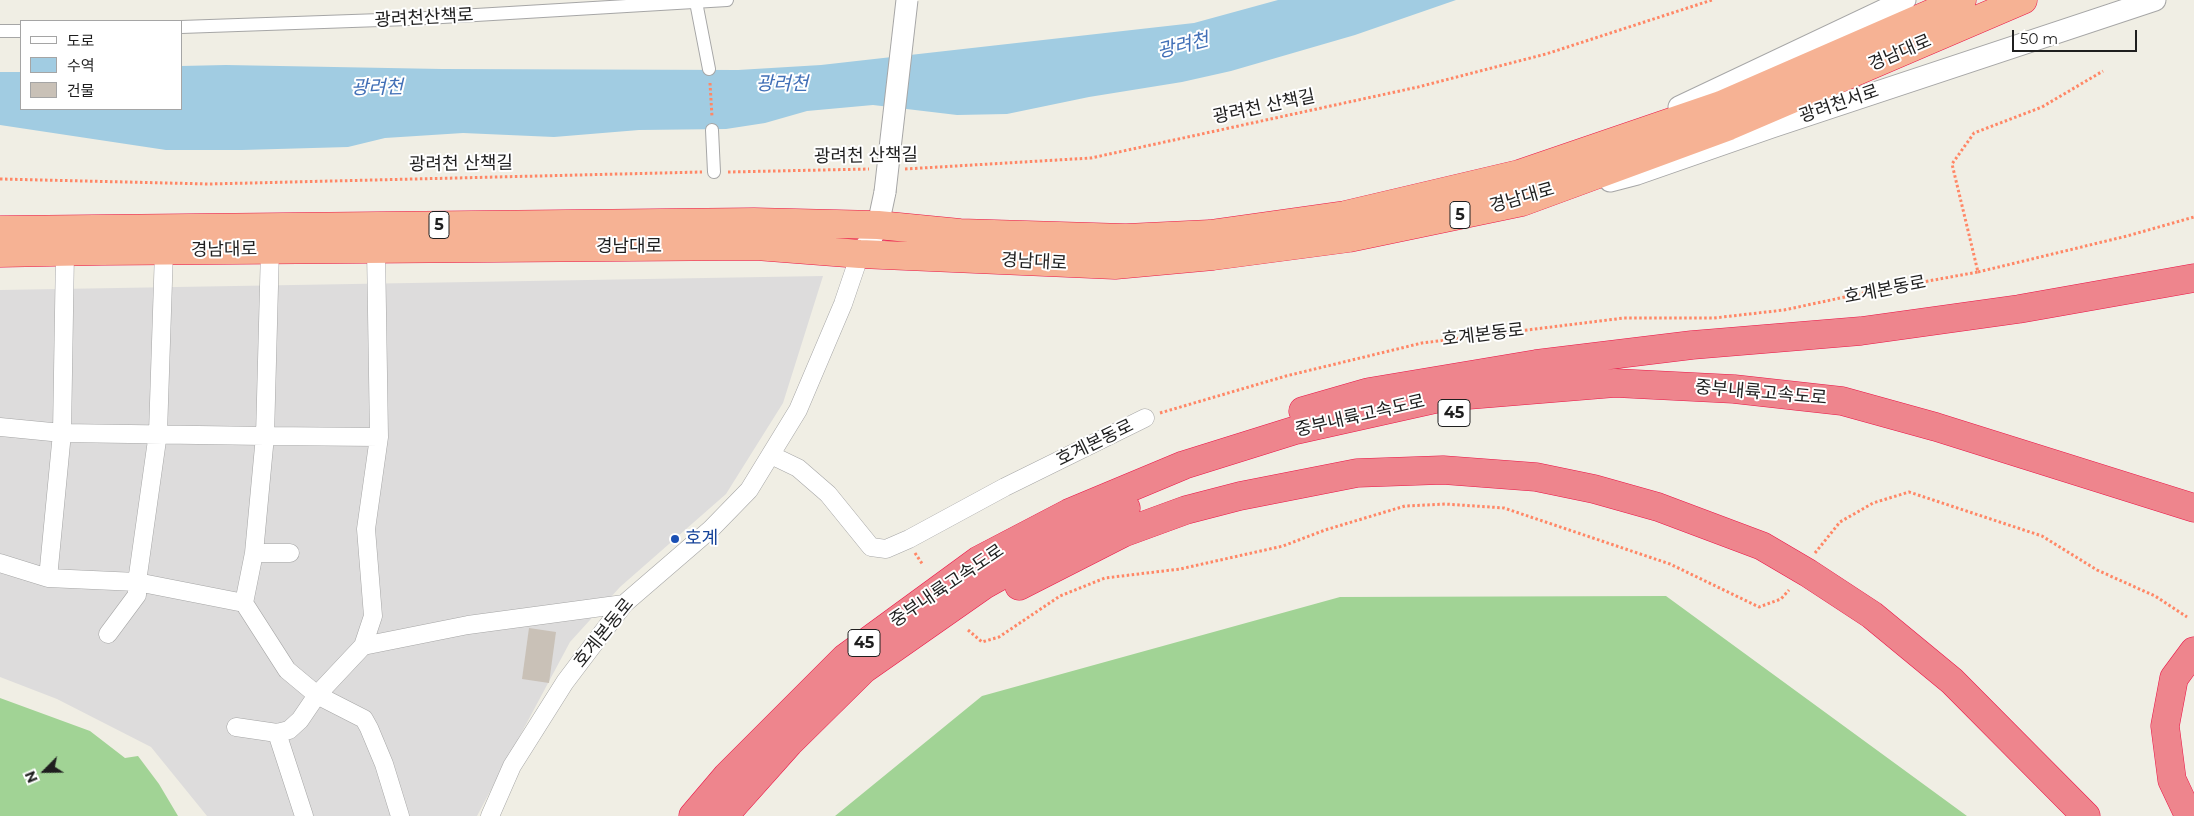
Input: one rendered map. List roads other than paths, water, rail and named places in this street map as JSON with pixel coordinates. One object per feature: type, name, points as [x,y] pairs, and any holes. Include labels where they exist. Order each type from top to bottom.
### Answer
[{"type":"highway","name":"경남대로","points":[[0,230],[754,222],[878,225],[960,233],[1126,238],[1210,234],[1345,215],[1519,174],[1721,105],[1962,0]]},
{"type":"highway","name":"경남대로","points":[[0,253],[756,246],[860,254],[1047,263],[1125,264],[1213,256],[1349,238],[1522,202],[1729,126],[2023,0]]},
{"type":"highway","points":[[1069,513],[1179,453],[1275,419],[1368,392],[1556,362],[1692,345],[1861,331],[2019,309],[2194,278]]},
{"type":"highway","name":"중부내륙고속도로","points":[[693,816],[727,776],[845,658],[979,560],[1069,513],[1184,465],[1296,430],[1444,397],[1615,383],[1734,389],[1842,401],[1936,428],[2194,508]]},
{"type":"highway","name":"중부내륙고속도로","points":[[724,816],[789,744],[864,669],[984,585],[1104,518],[1196,477],[1315,439],[1445,414],[1568,400],[1687,399],[1810,414],[1923,437],[2194,521]]},
{"type":"highway","points":[[789,744],[890,665],[1008,591],[1123,533],[1186,510],[1240,496],[1357,473],[1443,470],[1536,477],[1594,489],[1658,507],[1762,546],[1808,572],[1872,615],[1952,681],[2086,816]]},
{"type":"highway","points":[[2189,816],[2172,780],[2165,726],[2174,678],[2194,651]]},
{"type":"street","name":"광려천산책로","points":[[182,27],[409,20],[727,0]]},
{"type":"street","points":[[860,254],[870,241],[878,225],[885,192],[907,0]]},
{"type":"street","points":[[1519,174],[1693,102],[1905,0]]},
{"type":"street","name":"광려천서로","points":[[1522,202],[1638,174],[1772,126],[2155,0]]},
{"type":"street","points":[[696,2],[709,69]]},
{"type":"street","points":[[0,31],[20,30]]},
{"type":"street","points":[[712,130],[714,172]]},
{"type":"street","points":[[270,249],[265,436],[254,554],[244,603],[287,670],[317,695],[364,719],[370,728],[384,764],[400,816]]},
{"type":"street","points":[[236,727],[277,733],[289,730],[300,720],[317,695],[363,646],[372,616],[366,529],[380,437],[376,249]]},
{"type":"street","points":[[108,634],[137,595],[137,582],[158,433],[164,251]]},
{"type":"street","points":[[48,578],[62,433],[65,252]]},
{"type":"street","name":"호계본동로","points":[[490,816],[512,766],[565,682],[624,604],[711,529],[750,490],[798,410],[843,304],[860,254]]},
{"type":"street","name":"호계본동로","points":[[771,454],[798,468],[828,494],[870,547],[886,549],[910,540],[1005,487],[1144,418]]},
{"type":"street","points":[[0,427],[62,433],[380,437]]},
{"type":"street","points":[[254,554],[290,553]]},
{"type":"street","points":[[0,563],[48,578],[137,582],[244,603]]},
{"type":"street","points":[[363,646],[468,625],[624,604]]},
{"type":"street","points":[[277,733],[304,816]]},
{"type":"water","name":"광려천","points":[[1278,0],[1456,0],[1355,35],[1231,71],[1182,82],[1089,97],[1007,114],[957,115],[873,105],[807,111],[765,123],[726,129],[639,130],[554,137],[463,133],[385,138],[348,147],[242,150],[166,150],[0,125],[0,72],[20,72],[20,110],[182,110],[182,66],[738,70],[821,65],[1194,23]]},
{"type":"place","name":"호계","points":[[675,539]]}]
